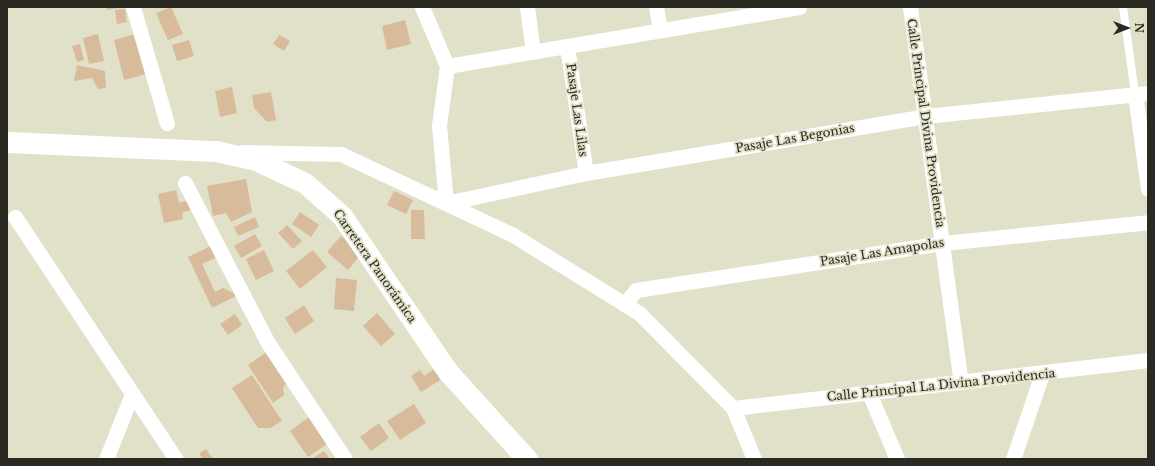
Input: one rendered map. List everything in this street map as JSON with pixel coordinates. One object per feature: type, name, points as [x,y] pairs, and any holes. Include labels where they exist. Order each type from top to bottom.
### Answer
[{"type":"street","points":[[133,7],[167,123]]},
{"type":"street","points":[[422,7],[447,66],[439,125],[446,203]]},
{"type":"street","points":[[526,7],[533,52]]},
{"type":"street","points":[[656,7],[660,30]]},
{"type":"street","points":[[447,66],[799,7]]},
{"type":"street","name":"Calle Principal Divina Providencia","points":[[910,7],[961,382]]},
{"type":"street","name":"Pasaje Las Lilas","points":[[568,46],[586,173]]},
{"type":"street","points":[[1142,93],[1148,188]]},
{"type":"street","name":"Pasaje Las Begonias","points":[[446,203],[586,173],[925,116],[1142,93]]},
{"type":"street","name":"Carretera Panorámica","points":[[7,142],[216,151],[282,169],[325,198],[342,216],[448,372],[527,459]]},
{"type":"street","points":[[216,151],[341,154],[513,235],[639,313],[733,408],[754,459]]},
{"type":"street","points":[[185,183],[268,343],[345,459]]},
{"type":"street","points":[[14,217],[176,459]]},
{"type":"street","name":"Pasaje Las Amapolas","points":[[624,304],[636,290],[943,243],[1148,222]]},
{"type":"street","name":"Calle Principal La Divina Providencia","points":[[733,408],[1042,374],[1148,360]]},
{"type":"street","points":[[1013,459],[1042,374]]},
{"type":"street","points":[[869,393],[897,459]]},
{"type":"street","points":[[106,459],[132,394]]},
{"type":"lane","points":[[1123,7],[1142,93]]},
{"type":"building","points":[[106,7],[118,7],[118,8],[107,10]]},
{"type":"building","points":[[171,7],[183,34],[168,40],[156,13]]},
{"type":"building","points":[[125,9],[127,22],[117,24],[115,10]]},
{"type":"building","points":[[405,20],[411,44],[387,50],[382,26]]},
{"type":"building","points":[[98,34],[104,61],[89,64],[83,38]]},
{"type":"building","points":[[135,34],[146,74],[124,80],[114,40]]},
{"type":"building","points":[[279,35],[290,41],[284,51],[273,44]]},
{"type":"building","points":[[189,40],[194,56],[177,61],[172,45]]},
{"type":"building","points":[[80,44],[84,60],[77,62],[72,46]]},
{"type":"building","points":[[77,65],[105,71],[106,88],[98,89],[92,78],[74,81]]},
{"type":"building","points":[[232,87],[237,113],[220,117],[215,91]]},
{"type":"building","points":[[271,92],[276,120],[267,122],[254,108],[252,95]]},
{"type":"building","points":[[246,179],[252,212],[231,222],[226,213],[213,216],[207,186]]},
{"type":"building","points":[[176,190],[179,203],[189,200],[191,210],[182,213],[183,219],[164,223],[158,194]]},
{"type":"building","points":[[394,191],[413,200],[406,214],[387,205]]},
{"type":"building","points":[[411,210],[424,210],[425,239],[411,239]]},
{"type":"building","points":[[300,212],[319,225],[311,237],[292,224]]},
{"type":"building","points":[[255,217],[259,227],[238,236],[234,227]]},
{"type":"building","points":[[287,225],[302,241],[293,249],[278,233]]},
{"type":"building","points":[[255,234],[262,246],[241,258],[234,246]]},
{"type":"building","points":[[341,236],[362,253],[348,270],[327,252]]},
{"type":"building","points":[[211,246],[217,257],[202,264],[215,292],[223,288],[238,295],[212,308],[188,257]]},
{"type":"building","points":[[264,250],[274,271],[256,280],[246,259]]},
{"type":"building","points":[[313,250],[327,267],[300,289],[286,271]]},
{"type":"building","points":[[336,278],[357,280],[354,311],[334,309]]},
{"type":"building","points":[[304,305],[314,321],[295,334],[285,318]]},
{"type":"building","points":[[377,313],[395,334],[381,346],[363,326]]},
{"type":"building","points":[[235,314],[242,325],[228,335],[220,324]]},
{"type":"building","points":[[268,351],[288,381],[283,388],[284,395],[273,403],[248,365]]},
{"type":"building","points":[[436,368],[442,379],[421,392],[411,376],[420,370],[424,376]]},
{"type":"building","points":[[252,375],[282,421],[270,428],[258,428],[232,388]]},
{"type":"building","points":[[414,404],[426,423],[400,440],[387,421]]},
{"type":"building","points":[[309,417],[328,443],[308,457],[290,431]]},
{"type":"building","points":[[379,423],[389,438],[371,451],[360,437]]},
{"type":"building","points":[[206,449],[213,459],[203,459],[199,454]]},
{"type":"building","points":[[324,451],[330,459],[312,459]]}]
